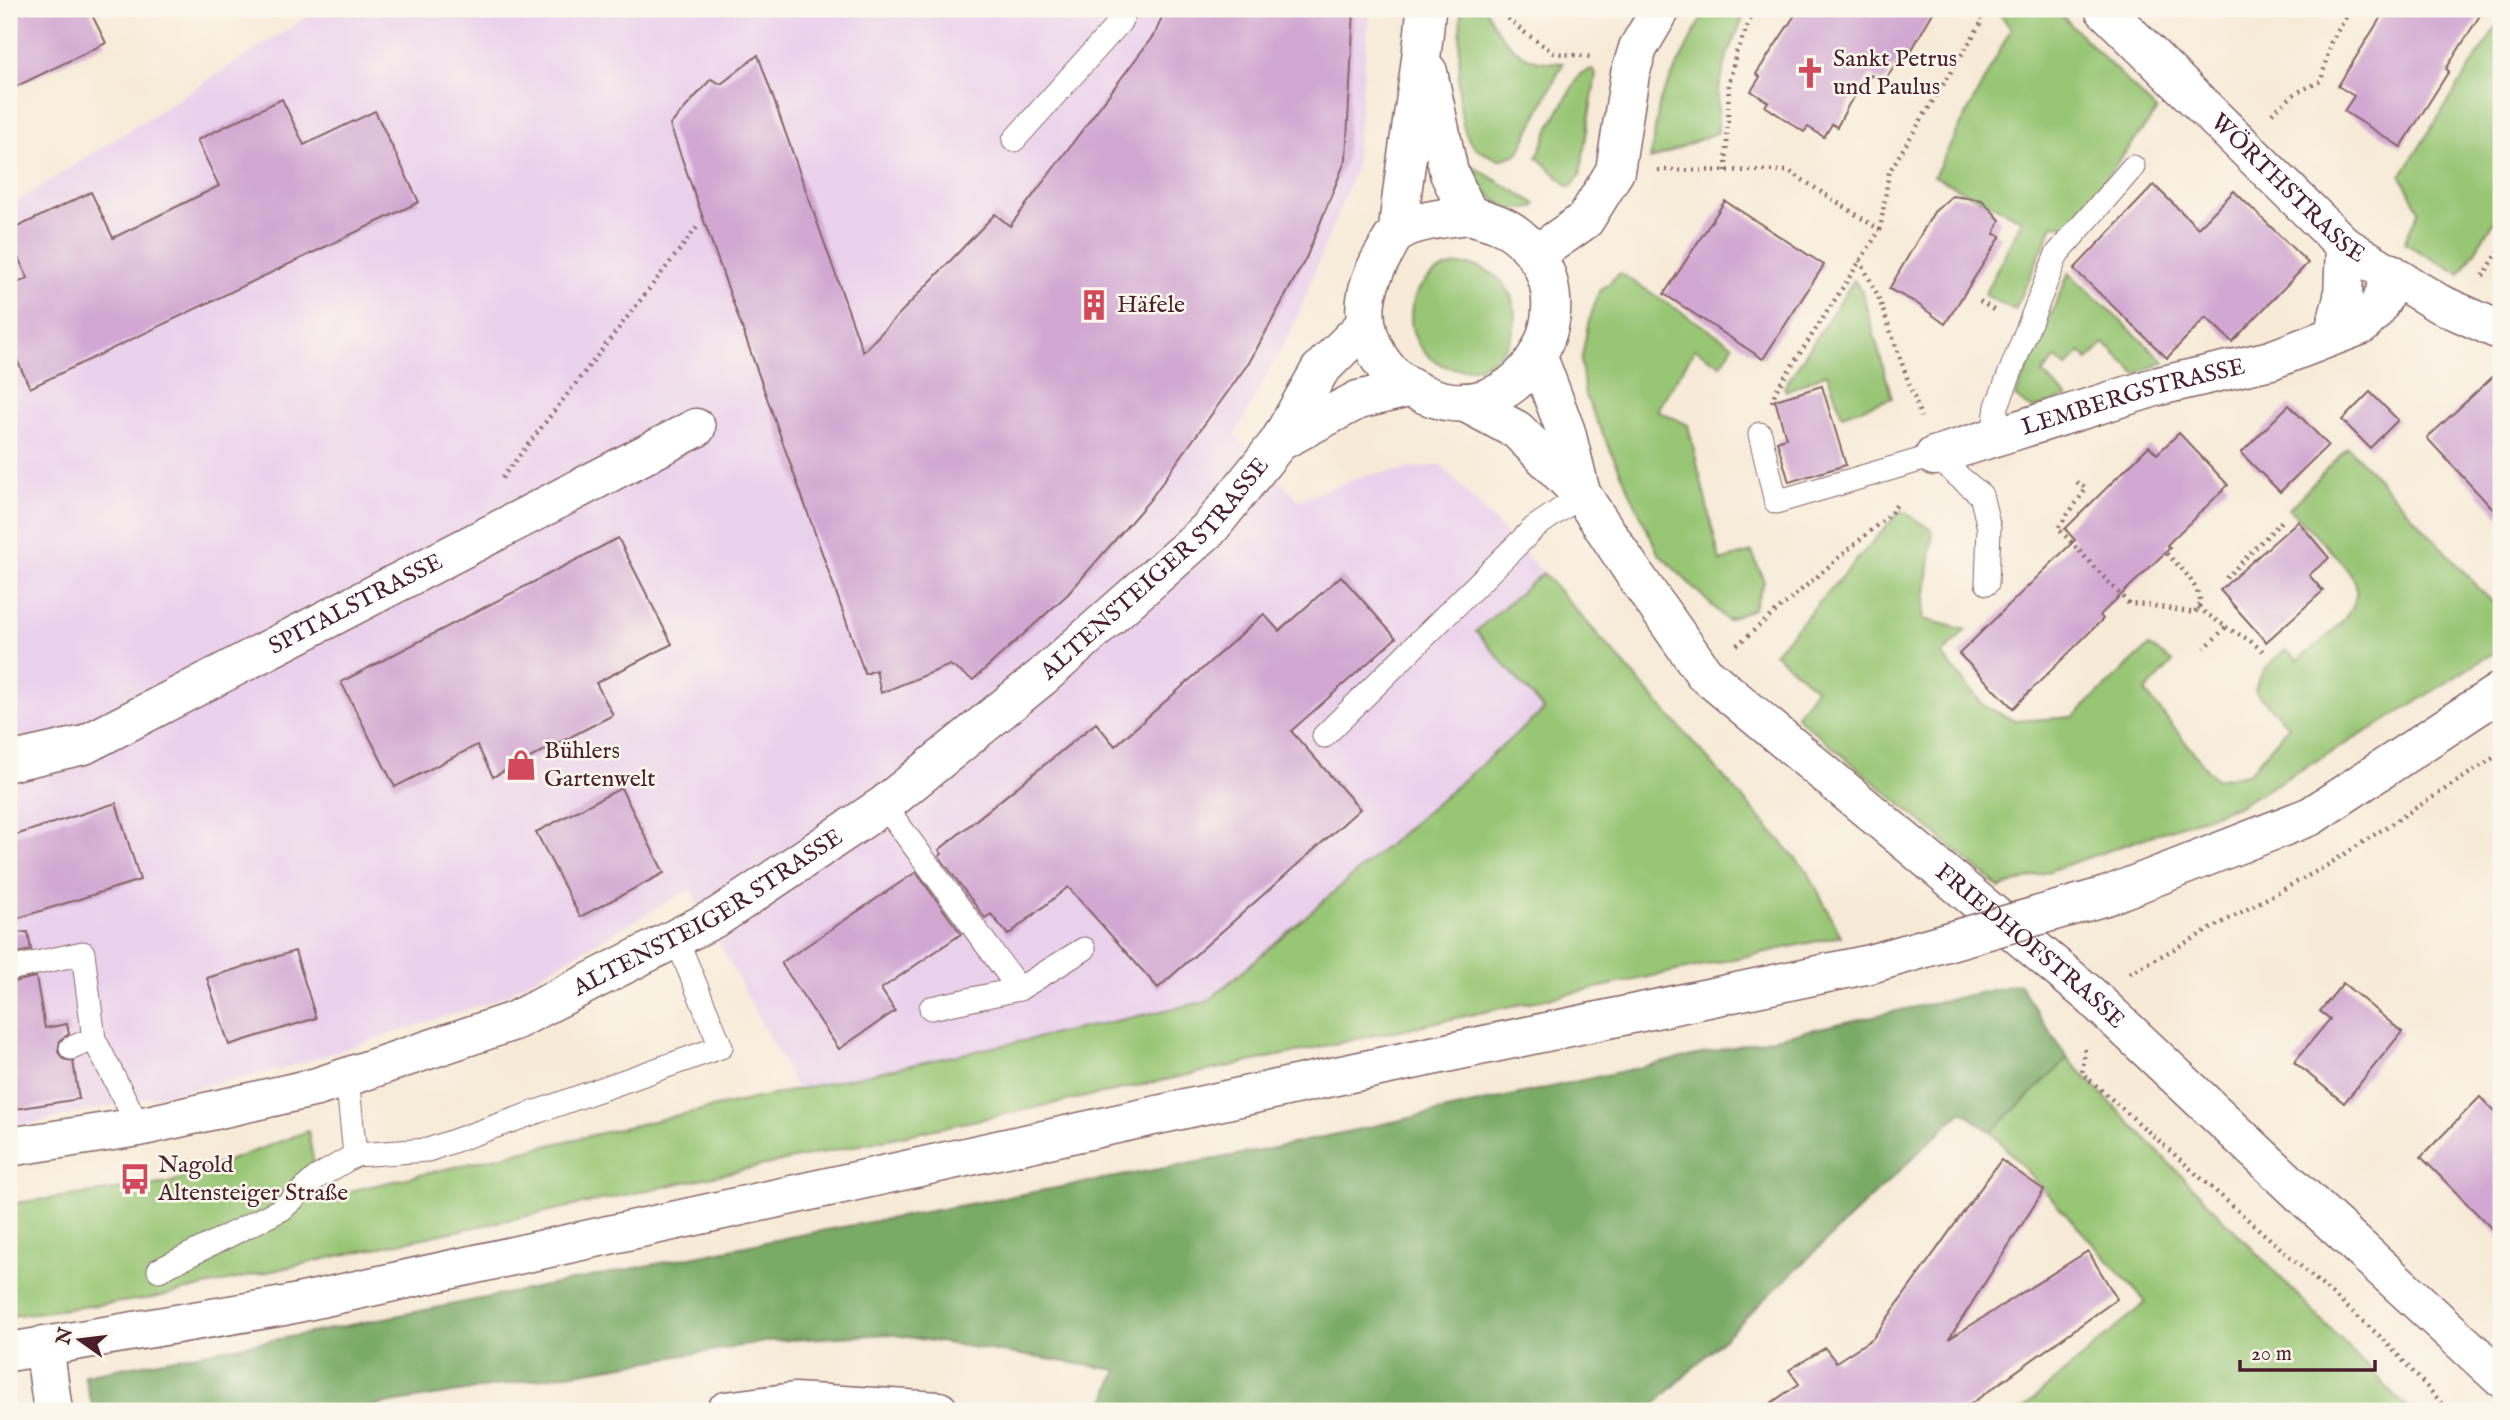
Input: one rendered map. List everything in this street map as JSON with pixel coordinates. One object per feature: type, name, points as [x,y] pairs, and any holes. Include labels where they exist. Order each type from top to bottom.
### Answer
[{"type":"street","points":[[1398,232],[1437,217],[1469,215],[1494,222],[1517,236],[1535,255],[1547,279],[1551,305],[1548,332],[1538,357],[1519,379],[1494,395],[1464,402],[1436,399],[1408,388],[1391,374],[1378,356],[1365,325],[1365,306],[1371,276],[1398,232],[1402,180],[1423,50],[1426,9]]},
{"type":"street","points":[[1535,255],[1585,220],[1615,171],[1630,74],[1638,48],[1661,9]]},
{"type":"street","name":"WÖRTHSTRASSE","points":[[2104,9],[2345,246],[2438,303],[2501,331]]},
{"type":"street","points":[[1423,50],[1449,173],[1469,215]]},
{"type":"street","points":[[2333,335],[2343,298],[2345,246]]},
{"type":"street","name":"LEMBERGSTRASSE","points":[[1934,456],[2155,387],[2271,360],[2362,325],[2383,298],[2391,273]]},
{"type":"street","name":"ALTENSTEIGER STRASSE","points":[[9,1147],[139,1127],[317,1087],[514,1021],[719,916],[884,805],[1042,677],[1210,528],[1279,442],[1320,370],[1365,325]]},
{"type":"street","name":"FRIEDHOFSTRASSE","points":[[1538,357],[1566,432],[1582,495]]},
{"type":"street","name":"ALTENSTEIGER STRASSE","points":[[1279,442],[1358,401],[1408,388]]},
{"type":"street","name":"FRIEDHOFSTRASSE","points":[[1464,402],[1517,430],[1582,495],[1704,673],[2090,995],[2501,1378]]},
{"type":"street","name":"SPITALSTRASSE","points":[[9,762],[84,745],[696,428]]},
{"type":"street","points":[[53,1411],[26,1349],[284,1306],[1340,1075],[1870,964],[2106,896],[2311,816],[2501,691]]},
{"type":"street","points":[[726,1411],[794,1402],[939,1411]]},
{"type":"lane","points":[[1014,140],[1120,22],[1126,9]]},
{"type":"lane","points":[[1993,437],[1997,406],[2057,254],[2133,167]]},
{"type":"lane","points":[[1760,434],[1776,502],[1934,456],[1981,495],[1989,528],[1987,583]]},
{"type":"lane","points":[[1324,736],[1535,527],[1582,495]]},
{"type":"lane","points":[[884,805],[1019,989]]},
{"type":"lane","points":[[159,1270],[282,1209],[316,1178],[355,1155],[428,1150],[721,1047],[676,938]]},
{"type":"lane","points":[[931,1008],[1019,989],[1084,949]]},
{"type":"lane","points":[[9,969],[83,953],[94,1039],[139,1127]]},
{"type":"lane","points":[[71,1048],[94,1039]]},
{"type":"lane","points":[[347,1077],[355,1155]]},
{"type":"path","points":[[1498,9],[1521,30],[1554,53],[1597,57],[1638,48]]},
{"type":"path","points":[[1726,171],[1729,84],[1736,53],[1755,9]]},
{"type":"path","points":[[1760,434],[1775,392],[1880,230],[1889,173],[1983,20],[1976,9]]},
{"type":"path","points":[[2265,118],[2296,93],[2321,80],[2331,42],[2351,9]]},
{"type":"path","points":[[1650,170],[1789,171],[1880,230]]},
{"type":"path","points":[[496,485],[699,225]]},
{"type":"path","points":[[1704,673],[1890,514],[1934,456],[1878,296],[1860,260]]},
{"type":"path","points":[[2077,482],[2086,489],[2058,528],[2129,604],[2148,604],[2195,613],[2201,603],[2197,587],[2186,571],[2165,552]]},
{"type":"path","points":[[2226,578],[2283,520]]},
{"type":"path","points":[[2198,608],[2264,652]]},
{"type":"path","points":[[2205,648],[2226,627]]},
{"type":"path","points":[[2449,1411],[2383,1339],[2082,1073],[2090,995],[2230,921],[2326,866],[2501,753]]},
{"type":"shaded area","points":[[309,9],[1370,9],[1355,169],[1294,325],[1235,435],[1299,500],[1366,475],[1441,465],[1543,573],[1641,683],[1214,1000],[797,1089],[690,889],[496,1000],[282,1069],[9,1128],[9,207],[312,14]]},
{"type":"green space","points":[[1461,9],[1486,9],[1499,32],[1519,52],[1538,61],[1563,63],[1518,154],[1499,160],[1477,149],[1465,131],[1459,98]]},
{"type":"green space","points":[[1706,9],[1747,9],[1728,53],[1718,92],[1718,132],[1650,160],[1660,100]]},
{"type":"green space","points":[[1996,9],[2055,9],[2157,111],[2069,226],[2053,225],[2015,310],[1984,295],[2022,220],[1934,176],[2011,29]]},
{"type":"green space","points":[[2501,19],[2501,211],[2460,274],[2404,243],[2419,211],[2401,176]]},
{"type":"green space","points":[[1592,69],[1596,74],[1580,175],[1569,187],[1537,157],[1551,125],[1580,74]]},
{"type":"green space","points":[[1469,164],[1536,204],[1533,208],[1507,210],[1483,189]]},
{"type":"green space","points":[[1463,265],[1483,269],[1500,280],[1511,297],[1515,317],[1511,337],[1500,354],[1483,365],[1463,369],[1443,365],[1426,354],[1415,337],[1411,317],[1415,297],[1426,280],[1443,269]]},
{"type":"green space","points":[[1620,273],[1733,345],[1721,365],[1695,349],[1657,410],[1688,425],[1720,561],[1752,552],[1764,582],[1753,609],[1727,620],[1658,553],[1585,395],[1581,362],[1588,324],[1599,292]]},
{"type":"green space","points":[[2069,273],[2165,362],[2136,374],[2104,343],[2088,360],[2080,352],[2066,367],[2056,358],[2042,373],[2067,397],[2032,409],[2015,397]]},
{"type":"green space","points":[[1854,280],[1862,292],[1892,398],[1842,415],[1827,373],[1786,391],[1784,387]]},
{"type":"green space","points":[[2348,447],[2492,602],[2501,599],[2501,648],[2392,717],[2240,805],[2000,888],[1796,716],[1816,689],[1774,653],[1901,510],[1933,531],[1923,619],[1966,630],[1942,655],[1984,706],[2015,721],[2073,717],[2149,646],[2173,662],[2145,692],[2215,779],[2248,774],[2289,726],[2255,692],[2262,674],[2286,650],[2298,660],[2316,646],[2345,618],[2355,597],[2356,586],[2347,569],[2289,509]]},
{"type":"green space","points":[[1543,573],[1808,872],[1841,936],[329,1258],[153,1298],[9,1316],[9,1204],[169,1183],[308,1131],[320,1198],[679,1115],[1208,1001],[1544,710],[1476,631]]},
{"type":"green space","points":[[2019,984],[2068,1059],[1991,1132],[1962,1111],[1648,1411],[1131,1411],[1105,1401],[1117,1370],[888,1334],[771,1341],[342,1411],[94,1411],[84,1375],[300,1335],[810,1233],[1269,1149]]},
{"type":"green space","points":[[2068,1059],[2410,1411],[2020,1411],[2146,1302],[1991,1132]]},
{"type":"building","points":[[9,9],[89,9],[106,43],[9,90]]},
{"type":"building","name":"Häfele","points":[[1165,9],[1354,9],[1346,159],[1306,258],[1250,361],[1149,501],[1068,594],[973,680],[950,665],[881,693],[876,670],[865,674],[670,125],[711,79],[721,84],[758,55],[863,352],[995,214],[1010,226],[1156,32]]},
{"type":"building","name":"Sankt Petrus und Paulus","points":[[1799,9],[1935,9],[1906,60],[1901,57],[1883,83],[1871,75],[1849,104],[1837,127],[1832,124],[1824,137],[1808,127],[1804,132],[1765,106],[1768,102],[1751,91],[1760,77],[1756,74]]},
{"type":"building","points":[[2386,9],[2484,9],[2401,147],[2344,111],[2354,96],[2338,86]]},
{"type":"building","points":[[282,99],[304,145],[375,111],[419,202],[30,388],[9,343],[9,287],[28,278],[9,239],[9,231],[91,192],[113,238],[219,186],[197,140]]},
{"type":"building","points":[[2154,185],[2198,228],[2234,191],[2308,263],[2232,342],[2206,317],[2167,358],[2074,269]]},
{"type":"building","points":[[1952,196],[1982,200],[2000,220],[1994,234],[2001,236],[1945,324],[1915,302],[1889,289],[1934,212]]},
{"type":"building","points":[[1725,201],[1824,265],[1763,359],[1664,294]]},
{"type":"building","points":[[2501,369],[2501,518],[2427,438]]},
{"type":"building","points":[[1822,386],[1846,465],[1789,482],[1777,441],[1786,438],[1775,400]]},
{"type":"building","points":[[2370,392],[2398,420],[2370,448],[2342,420]]},
{"type":"building","points":[[2289,405],[2328,445],[2280,492],[2241,453]]},
{"type":"building","points":[[2179,433],[2228,485],[2167,545],[2170,548],[2100,615],[2103,619],[2013,708],[1959,654],[2075,540],[2065,529],[2149,446],[2157,454]]},
{"type":"building","points":[[2298,521],[2329,558],[2309,575],[2323,591],[2266,642],[2220,590]]},
{"type":"building","points":[[618,538],[672,644],[596,683],[613,715],[493,777],[477,745],[395,787],[341,682]]},
{"type":"building","points":[[1341,576],[1396,638],[1291,731],[1360,809],[1158,988],[1068,887],[1008,935],[991,914],[985,918],[939,856],[942,854],[939,850],[1096,723],[1115,746],[1264,614],[1279,631]]},
{"type":"building","points":[[621,788],[664,873],[580,917],[536,832]]},
{"type":"building","points":[[116,803],[140,880],[9,921],[9,837]]},
{"type":"building","points":[[916,872],[961,934],[881,989],[895,1011],[839,1049],[781,963]]},
{"type":"building","points":[[28,932],[31,950],[9,955],[9,933]]},
{"type":"building","points":[[295,951],[316,1018],[229,1045],[207,978]]},
{"type":"building","points":[[36,977],[45,1028],[67,1024],[69,1034],[60,1040],[58,1052],[63,1059],[73,1061],[79,1099],[9,1110],[9,983]]},
{"type":"building","points":[[2343,983],[2402,1032],[2344,1103],[2294,1062],[2330,1019],[2320,1011]]},
{"type":"building","points":[[2480,1097],[2501,1118],[2501,1238],[2421,1157]]},
{"type":"building","points":[[2001,1160],[2044,1190],[1949,1339],[2088,1251],[2117,1299],[1961,1411],[1759,1411],[1799,1384],[1789,1370],[1825,1348],[1836,1362],[1873,1338]]},
{"type":"place","name":"Sankt Petrus und Paulus","points":[[1810,73]]},
{"type":"place","name":"Häfele","points":[[1094,305]]},
{"type":"place","name":"Bühlers Gartenwelt","points":[[521,765]]},
{"type":"place","name":"Nagold Altensteiger Straße","points":[[135,1179]]}]
